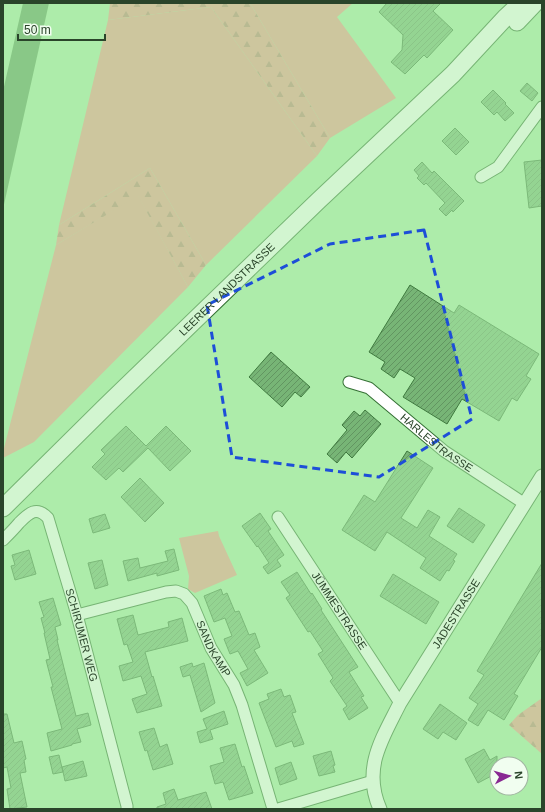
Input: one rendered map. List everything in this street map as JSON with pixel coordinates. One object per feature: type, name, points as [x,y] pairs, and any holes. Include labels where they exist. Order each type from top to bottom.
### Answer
[{"type":"main road","name":"LEERER LANDSTRASSE","points":[[3,508],[106,406],[453,74],[521,3]]},
{"type":"main road","name":"LEERER LANDSTRASSE","points":[[453,74],[511,28],[535,3]]},
{"type":"street","points":[[481,177],[498,167],[542,107]]},
{"type":"street","name":"HARLESTRASSE","points":[[349,382],[369,388],[444,452],[524,504]]},
{"type":"street","name":"JADESTRASSE","points":[[380,809],[376,800],[373,781],[376,754],[385,733],[400,703],[542,476]]},
{"type":"street","name":"SCHIRUMER WEG","points":[[3,540],[28,514],[40,511],[48,518],[77,615],[127,809]]},
{"type":"street","name":"JÜMMESTRASSE","points":[[278,517],[400,703]]},
{"type":"street","name":"SANDKAMP","points":[[77,615],[166,592],[176,591],[184,594],[192,603],[211,648],[234,685],[242,705],[273,809]]},
{"type":"street","points":[[278,809],[373,781]]},
{"type":"highlighted area","points":[[424,230],[472,419],[379,477],[232,457],[207,305],[330,244]]},
{"type":"green space","points":[[110,3],[250,3],[330,138],[317,156],[211,7],[108,20]]},
{"type":"green space","points":[[250,3],[353,3],[337,17],[396,98],[330,138]]},
{"type":"green space","points":[[211,7],[317,156],[206,265],[150,168],[59,225],[108,20]]},
{"type":"green space","points":[[150,168],[206,265],[188,287],[138,196],[56,245],[59,225]]},
{"type":"green space","points":[[138,195],[188,287],[34,442],[3,458],[3,452],[56,245]]},
{"type":"green space","points":[[218,531],[237,575],[195,593],[188,589],[189,576],[179,538]]},
{"type":"green space","points":[[542,698],[542,754],[509,725],[518,715]]},
{"type":"shaded area","points":[[23,3],[49,3],[3,209],[3,91]]},
{"type":"building","points":[[387,3],[441,3],[433,11],[453,30],[427,58],[424,55],[405,74],[391,62],[402,50],[403,35],[379,12]]},
{"type":"building","points":[[527,83],[538,93],[532,101],[520,91]]},
{"type":"building","points":[[493,90],[514,113],[505,121],[497,112],[494,115],[481,102]]},
{"type":"building","points":[[455,128],[469,142],[456,155],[442,141]]},
{"type":"building","points":[[542,160],[542,206],[529,208],[524,162]]},
{"type":"building","points":[[422,162],[432,173],[434,171],[464,201],[453,212],[452,210],[446,216],[439,209],[445,203],[426,183],[424,185],[417,178],[419,176],[414,170]]},
{"type":"building","points":[[410,285],[454,313],[459,305],[539,354],[526,376],[531,379],[517,401],[512,398],[499,421],[462,399],[447,424],[403,397],[415,378],[400,369],[394,378],[381,369],[385,362],[369,352]]},
{"type":"building","points":[[271,352],[310,387],[301,397],[295,392],[282,407],[249,377]]},
{"type":"building","points":[[365,410],[381,424],[352,458],[346,452],[337,463],[327,454],[347,430],[342,425],[354,411],[360,416]]},
{"type":"building","points":[[126,426],[146,446],[166,426],[191,451],[170,471],[148,448],[123,472],[119,468],[106,480],[92,467],[105,454],[101,450]]},
{"type":"building","points":[[407,451],[433,468],[401,518],[417,528],[428,510],[440,517],[429,536],[457,554],[449,571],[447,570],[440,581],[420,568],[426,558],[387,532],[375,551],[342,530],[364,495],[375,502]]},
{"type":"building","points":[[140,478],[164,503],[145,522],[121,497]]},
{"type":"building","points":[[459,508],[485,525],[473,543],[447,526]]},
{"type":"building","points":[[260,513],[271,529],[268,531],[284,555],[277,560],[281,566],[268,574],[263,567],[269,563],[242,526]]},
{"type":"building","points":[[105,514],[110,528],[93,533],[89,519]]},
{"type":"building","points":[[174,549],[179,570],[157,576],[157,573],[128,581],[123,561],[138,558],[140,568],[168,561],[165,551]]},
{"type":"building","points":[[29,550],[36,574],[15,580],[11,566],[15,565],[12,555]]},
{"type":"building","points":[[102,560],[108,585],[95,589],[88,563]]},
{"type":"building","points":[[542,563],[542,647],[514,694],[518,696],[504,720],[488,710],[478,726],[468,720],[478,704],[469,698],[484,675],[477,671]]},
{"type":"building","points":[[297,572],[311,594],[312,593],[322,609],[321,610],[358,667],[349,672],[364,696],[361,697],[368,708],[349,720],[343,709],[347,706],[330,681],[333,678],[318,654],[323,651],[310,631],[308,632],[286,598],[290,595],[281,582]]},
{"type":"building","points":[[393,574],[439,602],[426,624],[380,596]]},
{"type":"building","points":[[221,589],[223,595],[227,593],[235,612],[239,611],[249,635],[255,633],[260,647],[254,650],[268,673],[247,686],[240,673],[248,669],[238,651],[230,654],[224,639],[232,636],[225,618],[214,622],[204,596]]},
{"type":"building","points":[[53,598],[61,625],[55,627],[57,640],[76,716],[88,713],[91,725],[77,729],[81,742],[51,751],[47,733],[62,729],[51,687],[53,687],[46,660],[50,659],[41,618],[44,617],[39,602]]},
{"type":"building","points":[[133,615],[138,635],[169,627],[168,622],[182,618],[188,641],[145,652],[162,706],[137,713],[132,699],[147,694],[141,676],[123,681],[119,666],[133,662],[127,644],[124,645],[117,619]]},
{"type":"building","points":[[192,663],[193,667],[204,663],[215,703],[201,712],[190,675],[183,677],[180,667]]},
{"type":"building","points":[[281,689],[284,697],[290,695],[296,712],[292,713],[304,744],[294,747],[292,741],[276,747],[259,703],[269,699],[267,694]]},
{"type":"building","points":[[440,704],[467,723],[456,740],[443,732],[438,739],[423,729]]},
{"type":"building","points":[[224,711],[228,724],[210,730],[213,739],[200,743],[197,732],[207,729],[203,719]]},
{"type":"building","points":[[3,714],[7,714],[14,743],[22,741],[26,759],[24,760],[26,772],[20,773],[27,807],[10,809],[7,789],[11,788],[7,767],[3,768]]},
{"type":"building","points":[[154,728],[160,747],[167,744],[173,764],[153,770],[147,750],[145,751],[139,732]]},
{"type":"building","points":[[235,744],[242,767],[244,766],[253,793],[229,800],[223,782],[215,784],[210,766],[224,762],[220,748]]},
{"type":"building","points":[[484,749],[489,758],[489,777],[478,783],[465,759]]},
{"type":"building","points":[[331,751],[335,765],[333,766],[335,772],[319,776],[313,756]]},
{"type":"building","points":[[59,755],[63,772],[53,774],[49,757]]},
{"type":"building","points":[[83,761],[87,776],[65,781],[62,767]]},
{"type":"building","points":[[291,762],[297,779],[280,785],[275,768]]},
{"type":"building","points":[[174,789],[178,800],[206,792],[212,809],[157,809],[157,807],[166,804],[163,793]]}]
